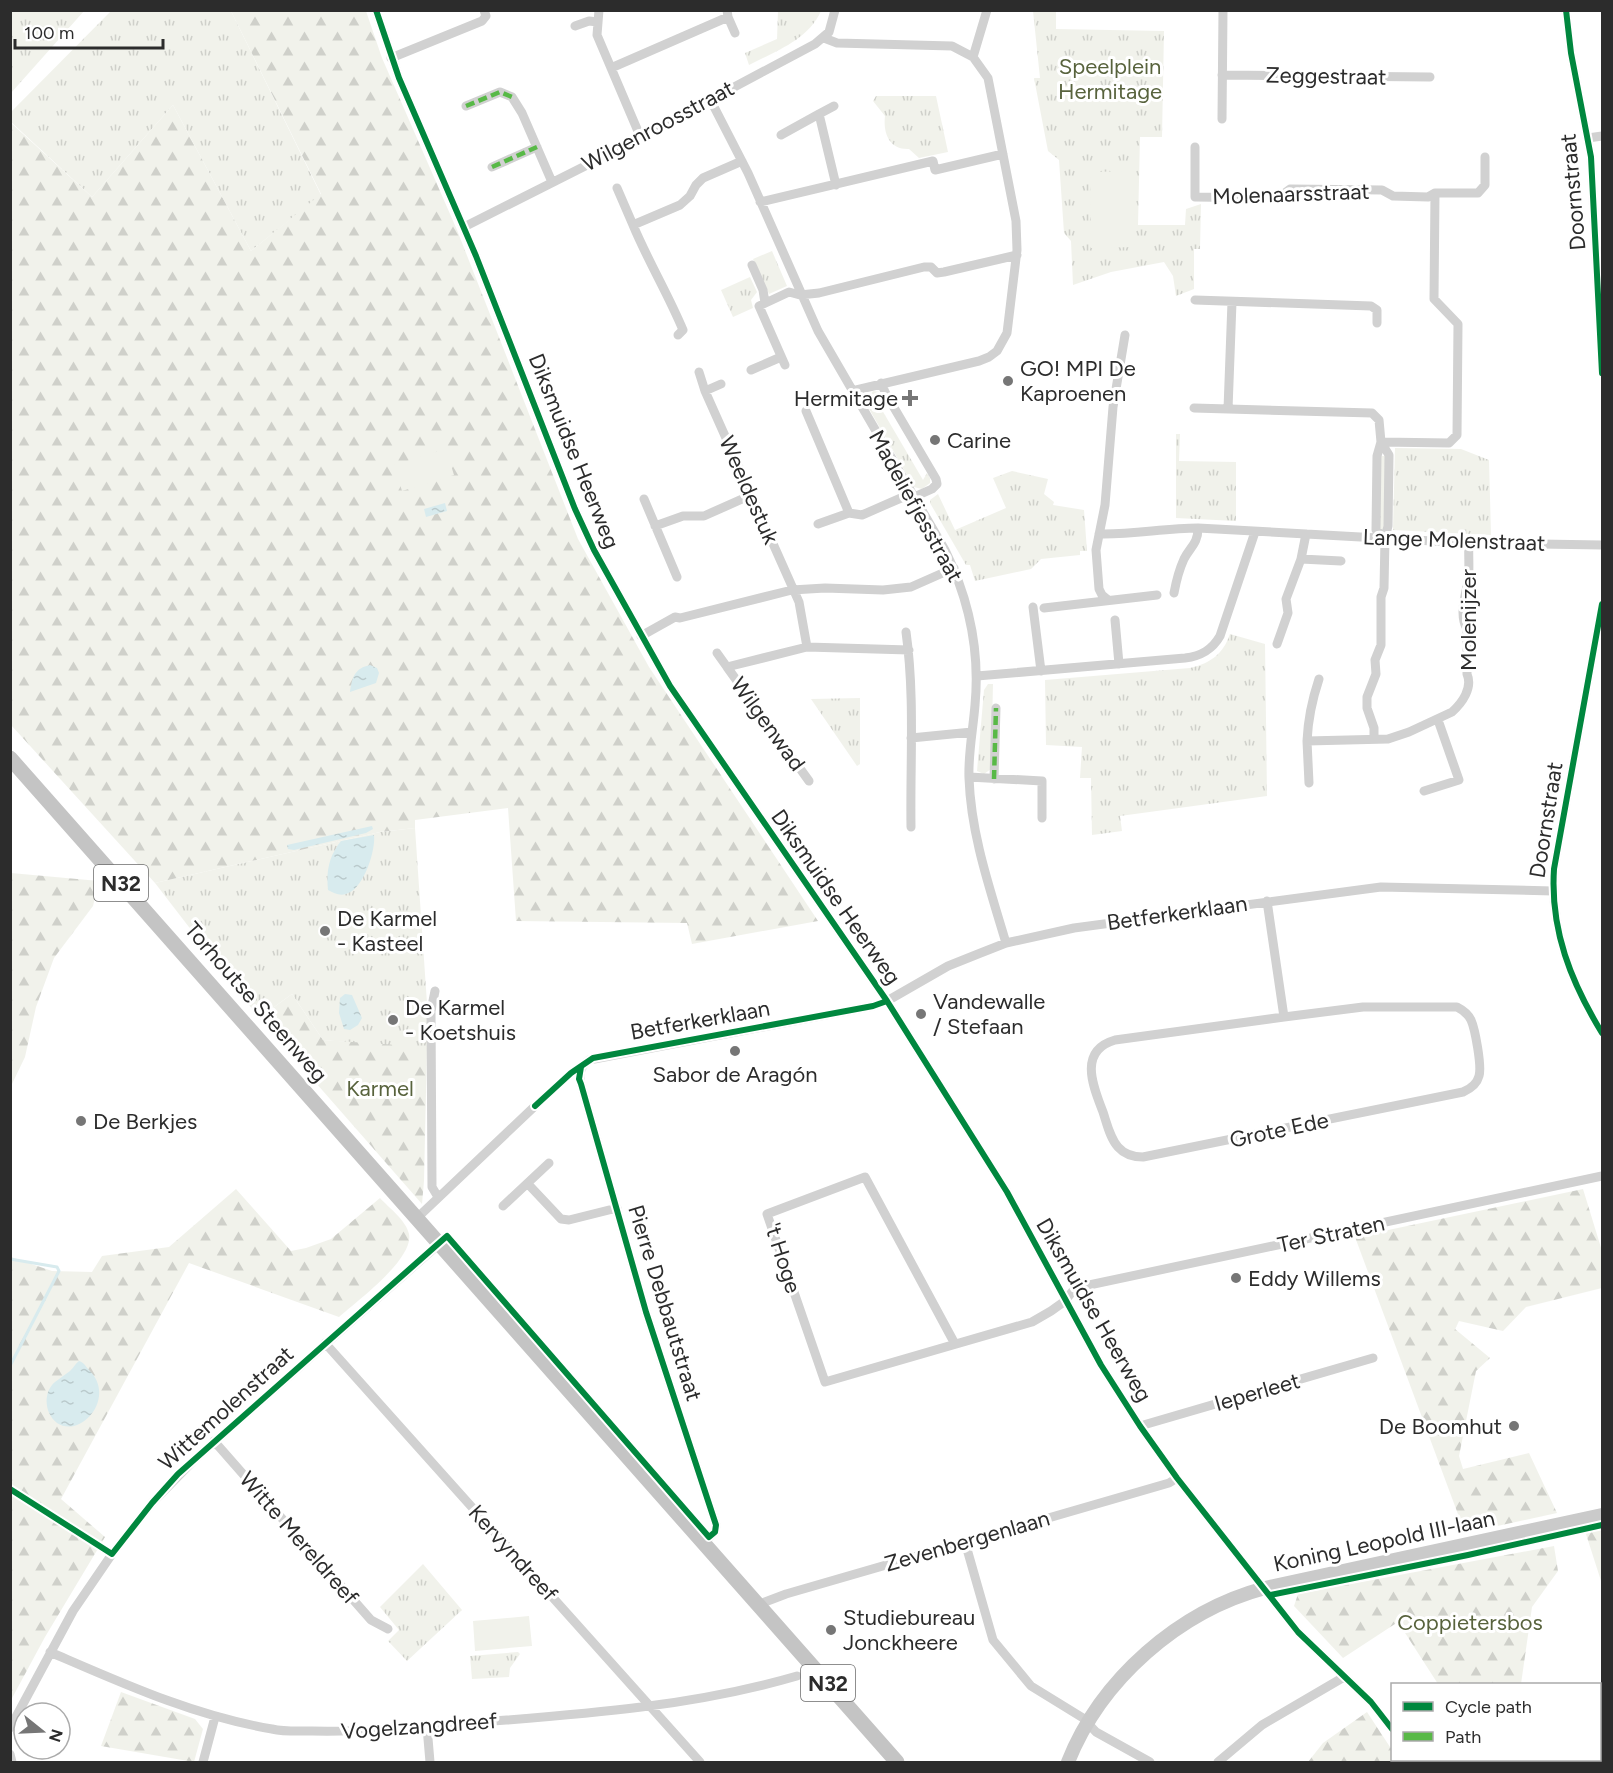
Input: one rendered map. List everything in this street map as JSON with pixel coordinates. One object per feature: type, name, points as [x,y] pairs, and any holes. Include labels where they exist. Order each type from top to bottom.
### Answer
[{"type":"main road","name":"Torhoutse Steenweg","points":[[10,758],[702,1544],[897,1762]]},
{"type":"street","name":"Diksmuidse Heerweg","points":[[376,10],[391,58],[464,228],[574,509],[641,636],[691,718],[887,1001],[1006,1192],[1101,1365],[1140,1426],[1177,1478],[1298,1632],[1371,1702],[1391,1729]]},
{"type":"street","points":[[391,58],[482,21],[486,16],[484,10]]},
{"type":"street","points":[[599,10],[597,35],[640,136]]},
{"type":"street","points":[[835,10],[829,32],[824,38],[837,43],[942,44],[961,49],[973,57],[988,78],[1016,221],[1017,255],[1009,326],[1005,339],[997,351],[979,361],[852,391]]},
{"type":"street","points":[[973,57],[987,10]]},
{"type":"street","points":[[1222,119],[1223,10]]},
{"type":"street","name":"Doornstraat","points":[[1566,10],[1572,61],[1588,138],[1602,373]]},
{"type":"street","points":[[611,68],[727,14],[735,33]]},
{"type":"street","points":[[575,26],[589,21],[598,22]]},
{"type":"street","name":"Wilgenroosstraat","points":[[464,228],[824,38]]},
{"type":"street","name":"Zeggestraat","points":[[1222,75],[1430,77]]},
{"type":"street","points":[[466,106],[500,92],[513,97],[552,182]]},
{"type":"street","name":"Madeliefjesstraat","points":[[710,99],[742,161],[818,331],[954,568],[971,625],[977,676],[969,777],[978,843],[1006,943]]},
{"type":"street","points":[[781,135],[834,106]]},
{"type":"street","points":[[819,114],[836,185]]},
{"type":"street","points":[[1588,138],[1602,136]]},
{"type":"street","points":[[492,167],[537,147]]},
{"type":"street","name":"Molenaarsstraat","points":[[1196,147],[1195,197],[1278,198],[1290,189],[1382,190],[1393,196],[1428,197],[1435,193],[1478,193],[1485,185],[1485,157]]},
{"type":"street","points":[[760,202],[933,161],[935,170],[1003,154]]},
{"type":"street","points":[[633,225],[680,205],[703,178],[742,161]]},
{"type":"street","points":[[616,188],[649,262],[669,296],[683,330],[678,335]]},
{"type":"street","points":[[1381,442],[1449,443],[1456,435],[1458,324],[1434,299],[1435,193]]},
{"type":"street","points":[[751,370],[783,361],[759,306],[789,292],[800,295],[819,293],[924,267],[931,267],[937,273],[1017,255]]},
{"type":"street","points":[[752,265],[763,290],[765,303]]},
{"type":"street","points":[[1195,300],[1371,306],[1377,310],[1377,323]]},
{"type":"street","points":[[1228,409],[1232,302]]},
{"type":"street","points":[[1108,600],[1099,589],[1096,550],[1106,505],[1113,407],[1125,335]]},
{"type":"street","name":"Weeldestuk","points":[[699,372],[705,391],[792,590]]},
{"type":"street","points":[[818,524],[849,513],[862,515],[901,498],[914,497],[932,489],[937,484],[882,383]]},
{"type":"street","points":[[705,391],[721,384]]},
{"type":"street","points":[[1194,408],[1372,413],[1379,420],[1381,442],[1377,456],[1376,530],[1385,538],[1381,645],[1376,660],[1376,674],[1367,697],[1367,708],[1374,728],[1374,740]]},
{"type":"street","points":[[806,411],[849,513]]},
{"type":"street","points":[[799,427],[810,423]]},
{"type":"street","points":[[655,526],[683,516],[704,516],[751,495]]},
{"type":"street","points":[[644,499],[677,577]]},
{"type":"street","name":"Lange Molenstraat","points":[[1099,534],[1120,535],[1174,528],[1198,528],[1469,543],[1602,544]]},
{"type":"street","points":[[1174,593],[1184,558],[1193,548],[1198,528]]},
{"type":"street","points":[[977,676],[1193,657],[1202,654],[1212,647],[1220,636],[1255,532]]},
{"type":"street","points":[[1277,644],[1287,613],[1286,598],[1301,559],[1306,534]]},
{"type":"street","name":"Molenijzer","points":[[1307,741],[1374,740],[1401,735],[1446,717],[1458,707],[1469,688],[1464,591],[1468,581],[1469,543]]},
{"type":"street","name":"Lange Molenstraat","points":[[1301,559],[1341,561]]},
{"type":"street","points":[[641,636],[675,617],[680,618],[792,590],[896,589],[911,586],[954,568]]},
{"type":"street","points":[[792,590],[799,602],[807,647]]},
{"type":"street","points":[[1044,608],[1156,595]]},
{"type":"street","name":"Doornstraat","points":[[1602,604],[1554,869],[1553,891],[1556,918],[1571,976],[1602,1034]]},
{"type":"street","points":[[1032,608],[1041,671]]},
{"type":"street","points":[[1115,620],[1119,664]]},
{"type":"street","points":[[906,632],[912,684],[911,827]]},
{"type":"street","name":"Wilgenwad","points":[[728,667],[807,647],[909,650]]},
{"type":"street","name":"Wilgenwad","points":[[717,653],[809,781]]},
{"type":"street","points":[[1309,783],[1307,741],[1311,703],[1319,679]]},
{"type":"street","points":[[994,779],[996,708]]},
{"type":"street","points":[[1424,791],[1459,780],[1438,720]]},
{"type":"street","points":[[911,738],[972,732]]},
{"type":"street","points":[[969,777],[1042,781],[1042,818]]},
{"type":"street","name":"Betferkerklaan","points":[[581,1067],[593,1058],[873,1006],[887,1001],[948,966],[1006,943],[1074,928],[1268,901],[1390,887],[1553,891]]},
{"type":"street","points":[[1268,901],[1284,1017]]},
{"type":"street","points":[[435,991],[431,1011],[432,1187],[438,1197]]},
{"type":"street","name":"Grote Ede","points":[[1363,1007],[1455,1007],[1465,1012],[1471,1021],[1480,1068],[1479,1076],[1473,1086],[1463,1092],[1143,1157],[1128,1155],[1116,1145],[1091,1077],[1094,1059],[1104,1045],[1115,1040],[1284,1017],[1363,1007]]},
{"type":"street","name":"Pierre Debbautstraat","points":[[581,1067],[579,1079],[646,1312],[716,1525],[715,1532],[702,1544]]},
{"type":"street","points":[[417,1218],[535,1106]]},
{"type":"street","points":[[503,1206],[549,1163]]},
{"type":"street","name":"Ter Straten","points":[[1065,1301],[1075,1288],[1602,1176]]},
{"type":"street","name":"'t Hoge","points":[[956,1344],[865,1177],[767,1214],[825,1382],[1032,1322],[1065,1301]]},
{"type":"street","points":[[528,1184],[561,1219],[572,1220],[617,1208]]},
{"type":"street","name":"Wittemolenstraat","points":[[10,1728],[73,1611],[112,1554],[152,1503],[178,1474],[214,1441],[439,1244]]},
{"type":"street","name":"Kervyndreef","points":[[325,1343],[700,1762]]},
{"type":"street","name":"Ieperleet","points":[[1140,1426],[1373,1358]]},
{"type":"street","name":"Witte Mereldreef","points":[[214,1441],[371,1620],[388,1629]]},
{"type":"street","name":"Zevenbergenlaan","points":[[757,1605],[786,1594],[1169,1483],[1177,1478]]},
{"type":"street","points":[[10,1489],[112,1554]]},
{"type":"street","name":"Koning Leopold III-laan","points":[[1068,1762],[1088,1725],[1124,1675],[1154,1646],[1181,1626],[1218,1605],[1265,1588],[1602,1515]]},
{"type":"street","points":[[964,1542],[993,1640],[1031,1686],[1083,1718],[1096,1732],[1150,1762]]},
{"type":"street","name":"Vogelzangdreef","points":[[50,1652],[138,1689],[215,1717],[276,1730],[369,1732],[600,1712],[723,1695],[797,1676]]},
{"type":"street","points":[[1218,1762],[1262,1725],[1344,1677]]},
{"type":"street","points":[[203,1762],[215,1717]]},
{"type":"street","points":[[427,1727],[430,1762]]},
{"type":"street","points":[[10,1754],[12,1762]]},
{"type":"green space","points":[[10,11],[84,11],[11,93]]},
{"type":"green space","points":[[111,11],[231,11],[321,195],[251,251],[173,105],[92,197],[11,122],[10,113]]},
{"type":"green space","points":[[231,11],[366,11],[382,58],[457,230],[578,539],[649,667],[818,921],[692,944],[687,923],[516,921],[508,808],[415,820],[415,828],[380,832],[155,883],[11,725],[10,122],[92,197],[173,105],[251,251],[321,194]]},
{"type":"green space","points":[[778,11],[821,11],[808,30],[800,37],[749,65],[745,53],[777,39]]},
{"type":"green space","name":"Speelplein Hermitage","points":[[1033,11],[1056,11],[1056,29],[1164,31],[1162,137],[1140,137],[1138,225],[1185,225],[1186,209],[1201,204],[1200,249],[1194,249],[1194,289],[1176,296],[1173,276],[1164,262],[1111,272],[1073,285],[1071,241],[1064,233],[1059,160],[1048,151],[1034,78],[1040,78]]},
{"type":"green space","points":[[876,96],[936,96],[948,152],[919,158],[909,149],[897,147],[886,134],[885,116],[873,101]]},
{"type":"green space","points":[[1133,171],[1135,247],[1091,248],[1090,172]]},
{"type":"green space","points":[[772,251],[787,286],[769,294],[753,259]]},
{"type":"green space","points":[[750,277],[757,292],[751,300],[753,308],[733,317],[721,290]]},
{"type":"green space","points":[[873,391],[880,392],[886,402],[882,410],[923,480],[927,473],[930,478],[930,483],[922,489],[914,487],[868,407],[867,399]]},
{"type":"green space","points":[[1176,434],[1180,434],[1179,461],[1236,462],[1236,521],[1176,518]]},
{"type":"green space","points":[[1395,448],[1461,449],[1489,460],[1491,535],[1393,530]]},
{"type":"green space","points":[[446,449],[454,475],[402,491],[394,465]]},
{"type":"green space","points":[[1380,456],[1385,456],[1383,530],[1380,530]]},
{"type":"green space","points":[[1012,471],[1048,479],[1044,494],[1054,502],[1053,505],[1084,510],[1087,551],[1080,551],[1080,555],[1041,559],[1031,569],[975,581],[970,565],[966,565],[930,500],[938,494],[955,530],[1006,508],[993,478]]},
{"type":"green space","points":[[1230,634],[1265,644],[1267,796],[1120,816],[1122,831],[1092,835],[1091,778],[1080,778],[1082,747],[1046,745],[1045,680],[1190,668],[1215,657],[1224,647]]},
{"type":"green space","points":[[988,684],[993,684],[991,769],[984,774],[977,771],[984,690]]},
{"type":"green space","points":[[860,698],[860,764],[857,766],[811,699]]},
{"type":"green space","points":[[415,828],[428,1018],[427,1049],[323,1040],[292,994],[259,1018],[155,883],[380,832]]},
{"type":"green space","points":[[11,873],[99,881],[93,906],[54,958],[36,1007],[25,1057],[11,1086]]},
{"type":"green space","name":"Karmel","points":[[292,994],[323,1040],[427,1047],[422,1204],[259,1018]]},
{"type":"green space","points":[[236,1189],[291,1251],[331,1239],[380,1198],[404,1224],[409,1234],[408,1244],[394,1267],[339,1317],[189,1263],[61,1499],[105,1537],[45,1637],[11,1700],[11,1257],[52,1271],[92,1272],[102,1256],[169,1247]]},
{"type":"green space","name":"De Boomhut","points":[[1583,1189],[1602,1251],[1602,1288],[1526,1307],[1503,1331],[1459,1321],[1455,1329],[1490,1358],[1476,1371],[1459,1456],[1463,1469],[1529,1453],[1557,1513],[1465,1533],[1355,1237]]},
{"type":"green space","name":"Coppietersbos","points":[[1602,1527],[1602,1584],[1585,1531]]},
{"type":"green space","name":"Coppietersbos","points":[[1554,1546],[1558,1571],[1532,1607],[1521,1683],[1437,1683],[1398,1622],[1343,1658],[1294,1606],[1298,1594]]},
{"type":"green space","points":[[423,1564],[462,1610],[407,1661],[388,1641],[399,1630],[380,1607]]},
{"type":"green space","points":[[529,1616],[532,1646],[475,1651],[473,1621]]},
{"type":"green space","points":[[518,1652],[520,1654],[510,1668],[509,1677],[472,1679],[470,1656]]},
{"type":"green space","points":[[121,1692],[195,1719],[203,1729],[194,1762],[101,1746]]},
{"type":"green space","points":[[1367,1712],[1391,1748],[1391,1761],[1401,1762],[1308,1762],[1323,1743]]},
{"type":"green space","points":[[1602,1730],[1602,1762],[1427,1762],[1601,1761]]},
{"type":"water","points":[[445,503],[447,511],[426,517],[424,509]]},
{"type":"water","points":[[370,665],[377,668],[379,673],[376,683],[350,692],[355,674],[361,668]]},
{"type":"water","points":[[372,826],[373,829],[366,833],[294,850],[288,849],[287,845]]},
{"type":"water","points":[[374,835],[371,860],[358,885],[343,895],[328,890],[329,864],[341,841]]},
{"type":"water","points":[[345,994],[352,995],[362,1018],[358,1025],[350,1030],[344,1029],[339,1013],[340,998]]},
{"type":"water","points":[[79,1361],[97,1381],[98,1403],[85,1420],[76,1425],[66,1426],[57,1423],[50,1414],[47,1408],[48,1391]]},
{"type":"waterway","points":[[10,1259],[57,1267],[59,1271],[10,1366]]},
{"type":"marked path","points":[[466,106],[500,92],[515,100]]},
{"type":"marked path","points":[[492,167],[537,147]]},
{"type":"marked path","points":[[994,779],[996,708]]},
{"type":"cycle path","points":[[376,10],[399,78],[476,256],[575,509],[594,550],[670,686],[887,1001],[1007,1192],[1101,1365],[1140,1426],[1177,1478],[1298,1632],[1371,1702],[1391,1728]]},
{"type":"cycle path","points":[[1566,10],[1571,53],[1591,157],[1602,373]]},
{"type":"cycle path","points":[[1602,604],[1554,869],[1555,913],[1565,955],[1581,994],[1602,1033]]},
{"type":"cycle path","points":[[535,1106],[571,1073],[593,1058],[873,1006],[887,1001]]},
{"type":"cycle path","points":[[10,1489],[112,1554],[178,1474],[447,1236],[709,1537],[715,1532],[716,1525],[646,1312],[579,1079],[581,1067]]},
{"type":"cycle path","points":[[1270,1595],[1602,1525]]},
{"type":"place","name":"GO! MPI De Kaproenen","points":[[1008,381]]},
{"type":"place","name":"Hermitage","points":[[910,398]]},
{"type":"place","name":"Carine","points":[[935,440]]},
{"type":"place","name":"De Karmel - Kasteel","points":[[325,931]]},
{"type":"place","name":"Vandewalle / Stefaan","points":[[921,1014]]},
{"type":"place","name":"De Karmel - Koetshuis","points":[[393,1020]]},
{"type":"place","name":"Sabor de Aragón","points":[[735,1051]]},
{"type":"place","name":"De Berkjes","points":[[81,1121]]},
{"type":"place","name":"Eddy Willems","points":[[1236,1278]]},
{"type":"place","name":"De Boomhut","points":[[1514,1426]]},
{"type":"place","name":"Studiebureau Jonckheere","points":[[831,1630]]}]
